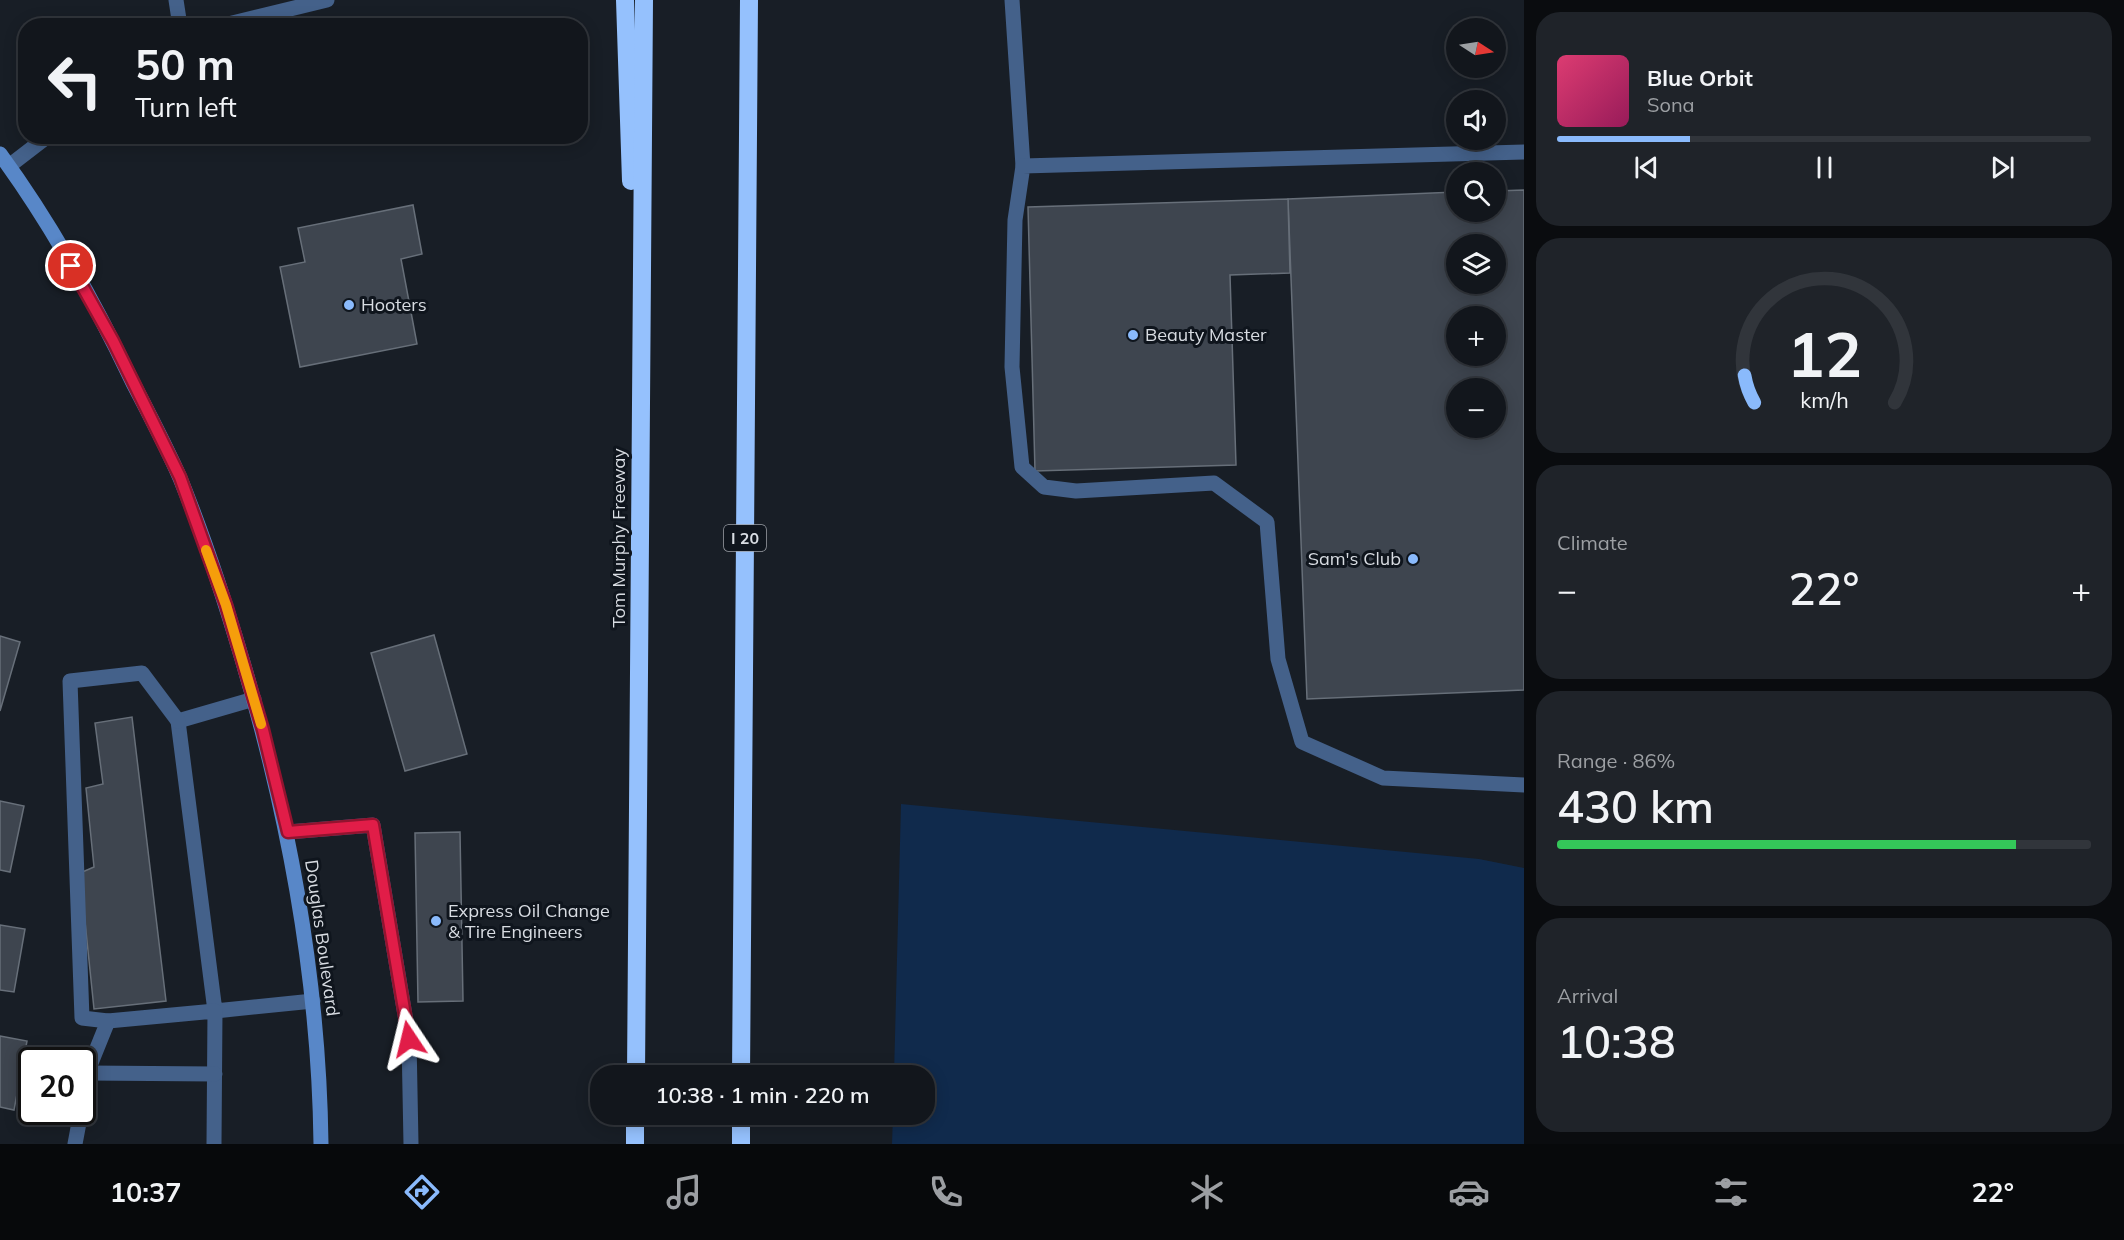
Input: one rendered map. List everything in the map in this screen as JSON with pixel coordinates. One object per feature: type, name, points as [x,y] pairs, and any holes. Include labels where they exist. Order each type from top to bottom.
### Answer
[{"type":"highway","points":[[625,0],[640,446]]},
{"type":"highway","name":"Tom Murphy Freeway","points":[[636,1065],[644,0]]},
{"type":"highway","name":"I 20","points":[[741,1065],[749,0]]},
{"type":"highway","points":[[635,1125],[635,1144]]},
{"type":"highway","points":[[741,1125],[741,1144]]},
{"type":"main road","name":"Douglas Boulevard","points":[[5,160],[40,209],[113,341],[180,477],[226,605],[254,699],[288,832],[309,961],[320,1086],[321,1144]]},
{"type":"lane","points":[[176,0],[179,18]]},
{"type":"lane","points":[[253,18],[327,0]]},
{"type":"lane","points":[[1012,0],[1023,166],[1015,220],[1012,367],[1022,467],[1044,487],[1076,491],[1214,483],[1268,522],[1278,659],[1302,742],[1383,778],[1524,785]]},
{"type":"lane","points":[[5,160],[34,144]]},
{"type":"lane","points":[[1023,166],[1524,152]]},
{"type":"lane","points":[[214,1144],[215,1011],[178,721],[142,673],[70,681],[82,1018],[108,1021],[215,1011],[313,1001]]},
{"type":"lane","points":[[178,721],[254,699]]},
{"type":"lane","points":[[288,832],[373,825],[409,1039],[411,1144]]},
{"type":"lane","points":[[96,1050],[108,1021]]},
{"type":"lane","points":[[96,1072],[214,1074]]},
{"type":"lane","points":[[75,1144],[79,1125]]},
{"type":"shaded area","points":[[901,804],[1479,859],[1524,868],[1524,1144],[892,1144],[893,1125],[935,1125],[935,1065],[894,1065]]},
{"type":"building","name":"Sam's Club","points":[[1524,190],[1524,690],[1307,699],[1288,199],[1446,192],[1446,222],[1506,222],[1506,191]]},
{"type":"building","points":[[1288,199],[1290,273],[1230,275],[1236,465],[1035,471],[1028,207]]},
{"type":"building","name":"Hooters","points":[[413,205],[422,254],[401,259],[417,344],[300,367],[280,267],[305,262],[298,228]]},
{"type":"building","points":[[434,635],[467,754],[405,771],[371,653]]},
{"type":"building","points":[[0,636],[20,642],[0,711]]},
{"type":"building","points":[[132,717],[166,1001],[94,1009],[80,873],[94,867],[86,788],[103,784],[95,723]]},
{"type":"building","points":[[0,801],[24,806],[10,872],[0,870]]},
{"type":"building","points":[[460,832],[463,1001],[418,1002],[415,833]]},
{"type":"building","points":[[0,925],[25,929],[14,992],[0,990]]},
{"type":"building","points":[[0,1036],[27,1041],[26,1047],[18,1047],[18,1089],[14,1110],[0,1107]]},
{"type":"slow traffic","points":[[206,550],[226,605],[261,724]]},
{"type":"place","name":"Hooters","points":[[349,305]]},
{"type":"place","name":"Beauty Master","points":[[1133,335]]},
{"type":"place","name":"Sam's Club","points":[[1413,559]]},
{"type":"place","name":"Express Oil Change & Tire Engineers","points":[[436,921]]},
{"type":"route","points":[[71,266],[113,341],[180,477],[226,605],[263,730],[288,832],[373,825],[409,1039]]}]
